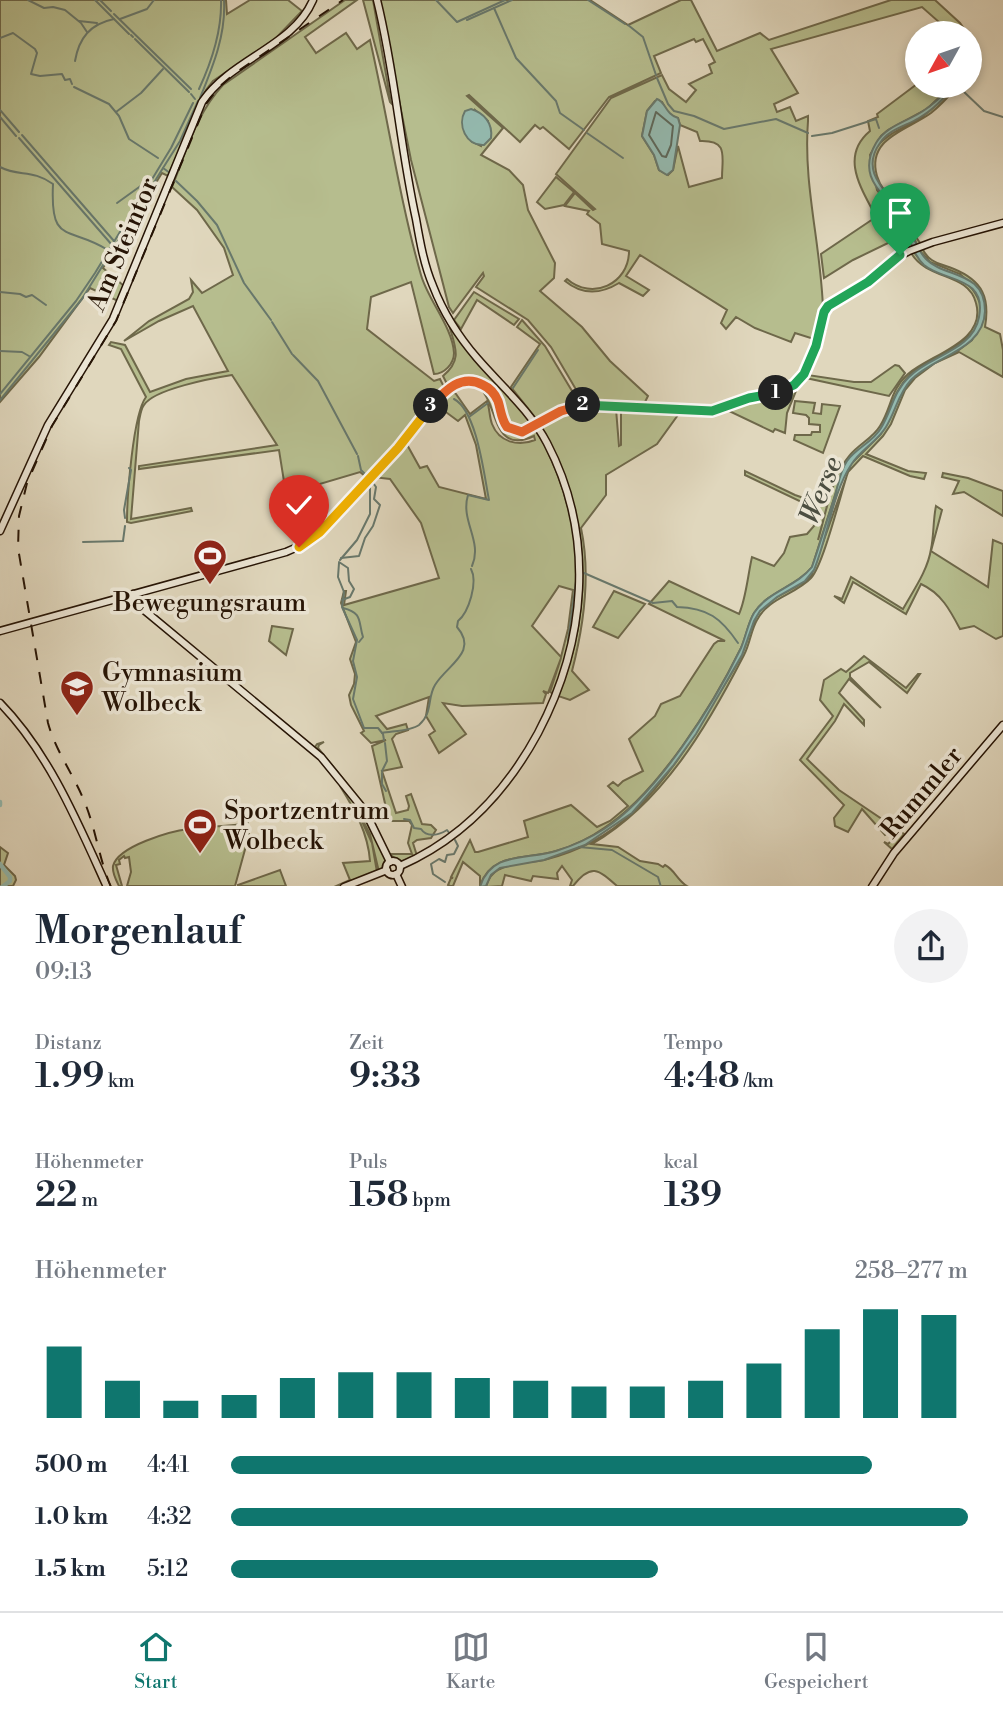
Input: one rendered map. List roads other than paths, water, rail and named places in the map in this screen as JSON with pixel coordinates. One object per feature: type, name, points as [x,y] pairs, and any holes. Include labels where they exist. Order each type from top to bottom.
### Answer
[{"type":"street","name":"Am Steintor","points":[[0,531],[49,424],[113,319],[202,102],[223,77],[294,28],[313,0]]},
{"type":"street","points":[[377,0],[426,270],[457,333],[526,410],[542,434],[562,477],[572,509],[579,554],[580,596],[572,645],[554,701],[519,765],[480,813],[435,849],[400,866]]},
{"type":"street","points":[[0,631],[303,545],[320,532],[449,388],[466,381],[481,384],[494,394],[507,427],[519,432],[531,429],[561,411],[579,405],[712,411],[749,398],[785,390],[804,374],[819,337],[826,307],[868,282],[896,258],[910,250],[1003,223]]},
{"type":"street","points":[[133,594],[139,606]]},
{"type":"street","points":[[116,599],[139,606],[321,757],[365,811],[390,862],[387,870],[347,886]]},
{"type":"street","points":[[0,703],[33,742],[67,803],[107,886]]},
{"type":"street","name":"Rummler","points":[[873,886],[881,872],[1003,725]]},
{"type":"street","points":[[390,862],[396,862],[400,866]]},
{"type":"street","points":[[396,874],[400,866]]},
{"type":"street","points":[[387,870],[390,874],[396,874]]},
{"type":"street","points":[[396,874],[402,886]]},
{"type":"water","points":[[939,98],[943,98],[929,111],[884,138],[874,154],[874,174],[904,216],[919,250],[926,259],[978,288],[985,311],[976,335],[956,352],[920,372],[907,385],[886,427],[855,460],[845,476],[814,570],[805,581],[777,597],[760,611],[742,655],[696,734],[673,766],[632,813],[585,845],[544,860],[500,868],[491,875],[486,886],[480,886],[485,875],[501,862],[556,851],[604,829],[624,814],[664,772],[716,695],[741,648],[754,613],[767,599],[798,580],[812,567],[847,461],[878,433],[899,389],[909,377],[960,345],[975,328],[980,304],[977,294],[962,282],[932,270],[920,261],[902,222],[871,177],[870,156],[880,137]]},
{"type":"water","points":[[657,99],[670,114],[678,118],[680,125],[673,170],[667,175],[659,170],[654,155],[642,136],[647,111]]},
{"type":"water","points":[[471,109],[484,116],[489,123],[491,138],[484,145],[472,142],[465,134],[463,117],[465,111]]},
{"type":"waterway","points":[[28,0],[44,8],[65,10],[81,23],[87,32]]},
{"type":"waterway","points":[[95,0],[129,34]]},
{"type":"waterway","points":[[100,0],[111,11]]},
{"type":"waterway","points":[[120,19],[147,9],[154,0]]},
{"type":"waterway","points":[[199,89],[215,46],[221,0]]},
{"type":"waterway","points":[[200,98],[221,38],[224,0]]},
{"type":"waterway","points":[[436,0],[457,22],[505,0]]},
{"type":"waterway","points":[[467,20],[512,0]]},
{"type":"waterway","points":[[588,0],[625,24]]},
{"type":"waterway","points":[[494,8],[516,58],[556,101],[560,113],[584,130]]},
{"type":"waterway","points":[[114,14],[191,89]]},
{"type":"waterway","points":[[75,61],[79,45],[87,33],[98,24],[114,19]]},
{"type":"waterway","points":[[79,21],[97,23]]},
{"type":"waterway","points":[[628,25],[643,37],[656,75]]},
{"type":"waterway","points":[[0,38],[13,33],[35,49],[37,53],[31,74],[62,74],[65,80],[70,79],[72,84]]},
{"type":"waterway","points":[[135,39],[189,92]]},
{"type":"waterway","points":[[116,112],[141,93],[163,69]]},
{"type":"waterway","points":[[657,78],[668,104],[674,111],[724,129],[776,119],[808,133]]},
{"type":"waterway","points":[[74,87],[109,104],[119,116],[129,139],[158,158]]},
{"type":"waterway","points":[[191,94],[195,99]]},
{"type":"waterway","points":[[970,98],[984,111],[1003,117]]},
{"type":"waterway","points":[[170,173],[163,168],[180,141],[198,101]]},
{"type":"waterway","points":[[0,394],[76,301],[95,273],[171,148],[193,103]]},
{"type":"waterway","points":[[0,110],[19,132]]},
{"type":"waterway","points":[[0,117],[16,136]]},
{"type":"waterway","points":[[812,136],[832,133],[876,119],[879,128]]},
{"type":"waterway","points":[[587,133],[623,158]]},
{"type":"waterway","points":[[22,135],[114,241]]},
{"type":"waterway","points":[[19,138],[112,245]]},
{"type":"waterway","points":[[0,167],[39,176],[53,184],[53,204],[59,226],[64,231],[108,250]]},
{"type":"waterway","points":[[0,400],[82,299],[163,168]]},
{"type":"waterway","points":[[176,181],[217,225],[244,283],[271,320]]},
{"type":"waterway","points":[[117,203],[142,185]]},
{"type":"waterway","points":[[0,292],[26,297],[32,295],[46,305]]},
{"type":"waterway","points":[[272,322],[292,354]]},
{"type":"waterway","points":[[513,388],[538,350]]},
{"type":"waterway","points":[[0,351],[22,352],[29,356]]},
{"type":"waterway","points":[[293,355],[318,381],[357,454]]},
{"type":"waterway","points":[[454,399],[462,406],[474,430],[489,500],[468,495],[467,514],[475,548],[472,566]]},
{"type":"waterway","points":[[469,417],[488,403]]},
{"type":"waterway","points":[[358,456],[361,470],[367,476]]},
{"type":"waterway","points":[[125,518],[131,470],[129,468]]},
{"type":"waterway","points":[[340,560],[357,540],[370,514],[370,479]]},
{"type":"waterway","points":[[341,558],[359,556],[365,538],[373,526],[380,505],[374,499],[376,487],[371,480]]},
{"type":"waterway","points":[[83,542],[123,541],[125,526]]},
{"type":"waterway","points":[[339,562],[348,568],[349,581],[354,589],[350,597],[342,600]]},
{"type":"waterway","points":[[339,563],[338,577],[344,592],[342,607],[357,640],[353,661],[357,677],[353,699],[364,728],[378,728],[384,740]]},
{"type":"waterway","points":[[382,733],[407,730],[419,725],[426,716],[435,685],[463,651],[465,644],[457,627],[471,596],[471,569]]},
{"type":"waterway","points":[[584,573],[653,603],[672,601],[677,607],[705,612],[726,627],[738,643]]},
{"type":"waterway","points":[[568,641],[577,574]]},
{"type":"waterway","points":[[343,608],[354,612],[359,618],[363,637],[359,642]]},
{"type":"waterway","points":[[382,771],[387,761],[385,743]]},
{"type":"waterway","points":[[382,773],[382,784],[386,791]]},
{"type":"waterway","points":[[404,819],[410,820],[414,828],[421,829],[426,834],[447,830],[450,834]]},
{"type":"waterway","points":[[445,882],[433,874],[431,864],[439,859],[445,862],[447,855],[454,854],[458,846],[455,840]]},
{"type":"waterway","points":[[579,847],[612,850],[658,877],[661,886]]},
{"type":"waterway","points":[[0,864],[10,877],[10,881],[3,886]]},
{"type":"railway","points":[[111,886],[85,803],[48,723],[18,548],[19,516],[27,483],[52,426],[116,321],[206,104],[234,74],[343,0]]},
{"type":"place","name":"Bewegungsraum","points":[[210,586]]},
{"type":"place","name":"Gymnasium Wolbeck","points":[[77,717]]},
{"type":"place","name":"Sportzentrum Wolbeck","points":[[200,855]]},
{"type":"water label","name":"Werse","points":[[820,490]]}]
